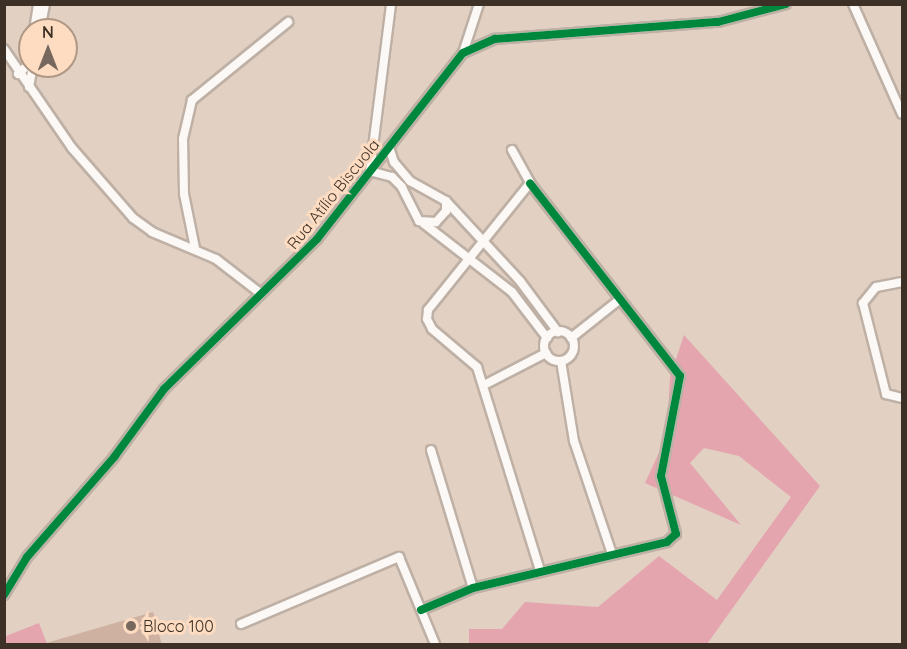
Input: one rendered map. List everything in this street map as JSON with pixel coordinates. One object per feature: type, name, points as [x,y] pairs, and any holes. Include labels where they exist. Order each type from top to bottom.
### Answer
[{"type":"street","points":[[391,4],[370,171],[392,177],[402,187],[419,221],[512,292],[547,338],[546,353]]},
{"type":"street","points":[[463,53],[479,4]]},
{"type":"street","name":"Rua Atílio Biscuola","points":[[4,595],[27,557],[115,456],[164,389],[317,238],[463,53],[495,39],[718,22],[786,4]]},
{"type":"street","points":[[853,4],[903,114]]},
{"type":"street","points":[[195,248],[184,194],[183,139],[192,100],[288,22]]},
{"type":"street","points":[[4,49],[8,66],[18,74]]},
{"type":"street","points":[[21,78],[113,199],[152,232],[195,248],[260,293]]},
{"type":"street","points":[[28,87],[30,78]]},
{"type":"street","points":[[389,147],[394,162],[410,181],[446,201],[483,241],[558,332],[571,338]]},
{"type":"street","points":[[421,610],[473,588],[667,542],[676,534],[661,476],[680,390],[680,376],[530,183],[512,150]]},
{"type":"street","points":[[530,183],[428,310],[427,319],[432,329],[465,353],[484,385],[540,571]]},
{"type":"street","points":[[419,221],[436,222],[446,211],[446,201]]},
{"type":"street","points":[[903,282],[876,287],[863,303],[885,394],[903,398]]},
{"type":"street","points":[[571,338],[619,300]]},
{"type":"street","points":[[547,338],[558,332]]},
{"type":"street","points":[[561,361],[572,352],[571,338]]},
{"type":"street","points":[[484,385],[546,353]]},
{"type":"street","points":[[546,353],[561,361]]},
{"type":"street","points":[[561,361],[574,441],[612,554]]},
{"type":"street","points":[[432,450],[473,588]]},
{"type":"street","points":[[241,624],[399,557],[435,645]]},
{"type":"shaded area","points":[[684,335],[820,486],[707,644],[469,644],[469,629],[502,629],[525,602],[598,607],[659,556],[717,600],[791,497],[739,456],[704,448],[690,463],[741,525],[645,483],[667,435],[670,377]]},
{"type":"shaded area","points":[[39,623],[47,644],[5,644],[6,636]]},
{"type":"building","name":"Bloco 100","points":[[153,612],[162,645],[47,645],[46,643]]},
{"type":"cycle path","points":[[4,595],[27,557],[115,456],[164,389],[317,239],[463,53],[495,39],[718,22],[786,4]]},
{"type":"cycle path","points":[[421,610],[473,588],[667,542],[676,534],[661,476],[680,376],[530,183]]},
{"type":"place","name":"Bloco 100","points":[[131,626]]}]
